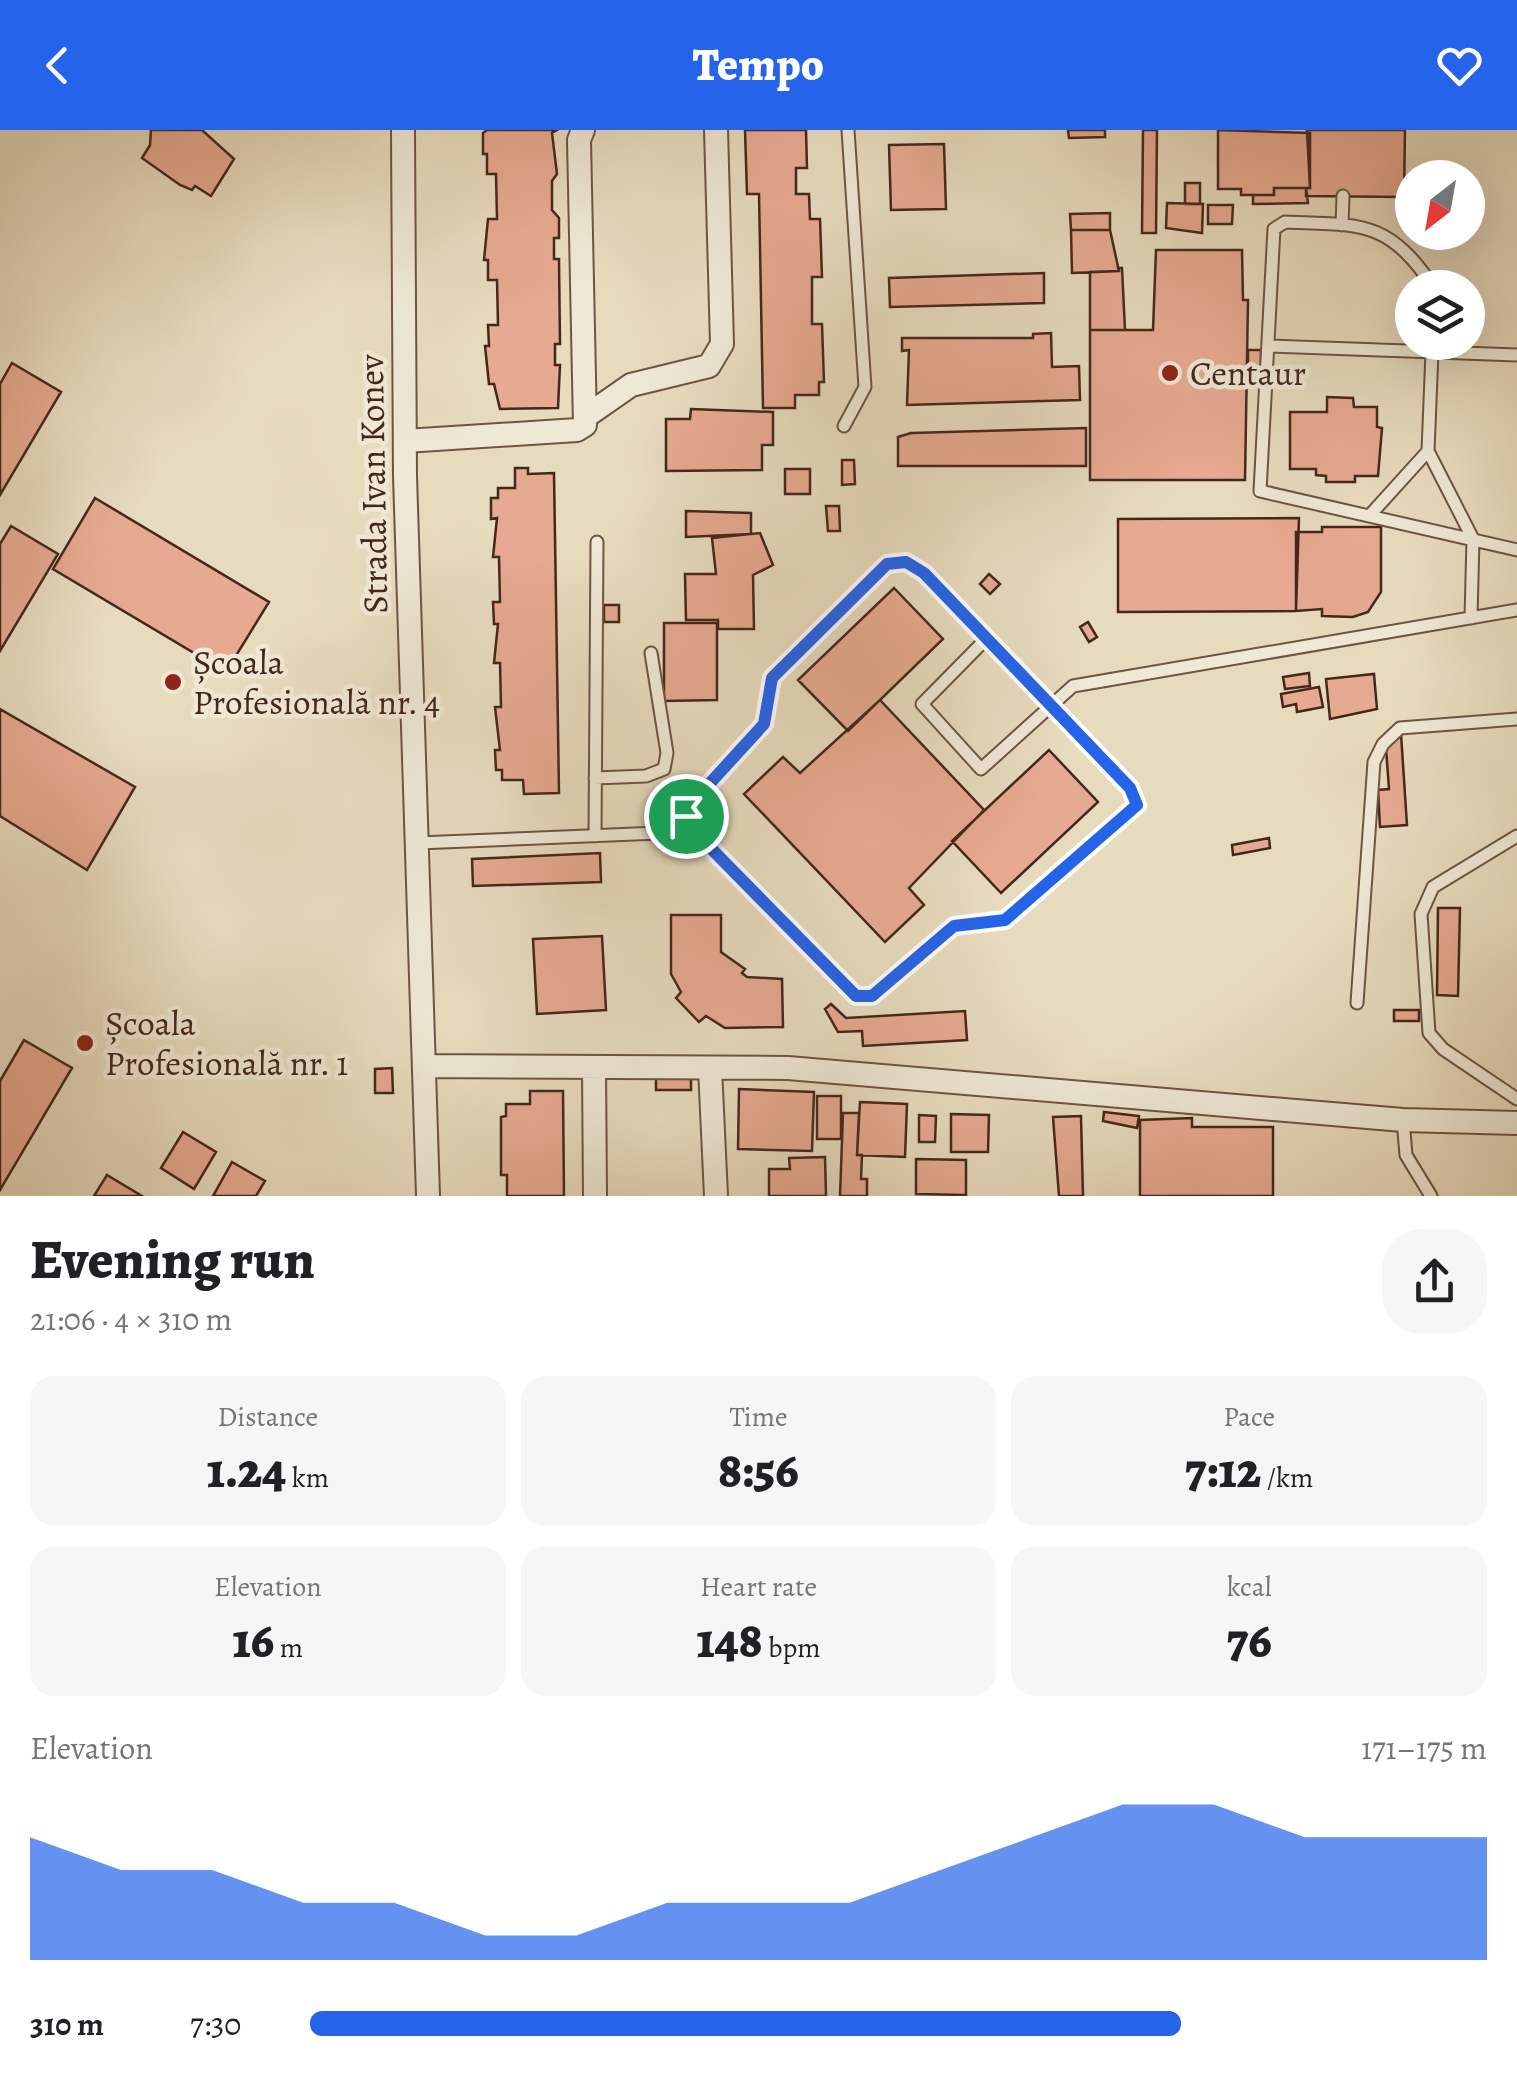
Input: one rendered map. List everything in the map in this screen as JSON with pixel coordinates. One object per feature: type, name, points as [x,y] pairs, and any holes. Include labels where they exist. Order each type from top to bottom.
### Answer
[{"type":"street","name":"Strada Ivan Konev","points":[[403,130],[405,441],[428,1196]]},
{"type":"street","points":[[405,441],[577,430],[585,425],[580,140],[583,130]]},
{"type":"street","points":[[585,417],[630,385],[709,366],[722,344],[716,130]]},
{"type":"street","points":[[424,1066],[788,1068],[1403,1120],[1517,1123]]},
{"type":"street","points":[[594,1068],[596,1196]]},
{"type":"street","points":[[710,1068],[716,1196]]},
{"type":"lane","points":[[844,426],[866,387],[848,130]]},
{"type":"lane","points":[[1342,224],[1343,196]]},
{"type":"lane","points":[[1419,270],[1395,241],[1369,226],[1285,222],[1274,229],[1260,491],[1517,550]]},
{"type":"lane","points":[[1268,346],[1395,351]]},
{"type":"lane","points":[[1485,354],[1517,355]]},
{"type":"lane","points":[[1432,360],[1428,451],[1473,539],[1471,618]]},
{"type":"lane","points":[[1370,514],[1428,451]]},
{"type":"lane","points":[[594,836],[597,542]]},
{"type":"lane","points":[[418,843],[658,833],[686,816],[691,804],[764,724],[772,678],[887,564],[906,562],[924,573],[1052,705],[1130,788],[1137,805],[1005,920],[954,926],[872,996],[856,996],[842,985],[690,827],[686,816]]},
{"type":"lane","points":[[987,638],[922,704],[980,770],[1073,686],[1517,610]]},
{"type":"lane","points":[[595,778],[646,776],[664,769],[667,753],[651,653]]},
{"type":"lane","points":[[1357,1003],[1374,762],[1384,744],[1400,728],[1517,718]]},
{"type":"lane","points":[[1517,836],[1433,887],[1422,914],[1430,1033],[1443,1049],[1517,1099]]},
{"type":"lane","points":[[1403,1120],[1406,1155],[1432,1196]]},
{"type":"building","points":[[151,130],[202,130],[234,159],[211,196],[195,186],[192,190],[180,185],[142,158],[150,145]]},
{"type":"building","points":[[557,130],[552,133],[557,174],[552,181],[552,210],[559,218],[559,238],[554,238],[554,259],[559,259],[560,344],[555,344],[555,365],[560,365],[558,408],[500,409],[494,384],[489,384],[485,346],[489,346],[488,325],[498,325],[497,280],[488,280],[488,260],[484,260],[488,219],[497,219],[496,174],[487,174],[487,154],[483,154],[483,133]]},
{"type":"building","points":[[745,130],[806,130],[807,168],[796,168],[796,194],[809,194],[810,219],[820,219],[822,277],[812,277],[812,324],[822,324],[824,382],[819,382],[819,395],[795,395],[795,408],[763,408],[759,194],[747,194]]},
{"type":"building","points":[[1068,130],[1105,130],[1105,137],[1069,138]]},
{"type":"building","points":[[1143,130],[1157,130],[1156,233],[1142,233]]},
{"type":"building","points":[[1218,130],[1310,133],[1310,188],[1274,188],[1274,195],[1241,195],[1241,189],[1218,189]]},
{"type":"building","points":[[1307,130],[1405,130],[1405,160],[1395,160],[1395,197],[1306,196],[1306,188],[1310,188]]},
{"type":"building","points":[[944,144],[946,209],[891,210],[889,145]]},
{"type":"building","points":[[1185,183],[1200,183],[1200,204],[1185,204]]},
{"type":"building","points":[[1274,188],[1306,188],[1308,203],[1253,204],[1253,195],[1274,195]]},
{"type":"building","points":[[1167,203],[1203,204],[1202,233],[1166,228]]},
{"type":"building","points":[[1208,205],[1233,205],[1232,224],[1208,224]]},
{"type":"building","points":[[1110,213],[1110,230],[1071,230],[1070,214]]},
{"type":"building","points":[[1071,230],[1110,230],[1119,271],[1072,273]]},
{"type":"building","points":[[1156,250],[1242,250],[1243,300],[1248,300],[1245,480],[1090,480],[1090,330],[1153,330]]},
{"type":"building","points":[[1122,268],[1125,330],[1090,330],[1090,272],[1119,271]]},
{"type":"building","points":[[1044,273],[1044,303],[890,307],[889,278]]},
{"type":"building","points":[[1051,333],[1052,367],[1079,366],[1080,400],[907,405],[909,350],[902,351],[902,338],[1033,338],[1033,334]]},
{"type":"building","points":[[1248,350],[1261,350],[1261,378],[1248,378]]},
{"type":"building","points":[[12,363],[61,392],[0,495],[0,384]]},
{"type":"building","points":[[1327,397],[1353,398],[1354,407],[1377,407],[1377,427],[1382,428],[1378,476],[1355,476],[1355,482],[1326,482],[1326,476],[1316,475],[1316,469],[1290,469],[1290,412],[1327,412]]},
{"type":"building","points":[[691,409],[773,412],[773,445],[762,445],[762,470],[666,471],[666,419],[690,419]]},
{"type":"building","points":[[1086,428],[1086,466],[898,466],[898,437],[911,433]]},
{"type":"building","points":[[842,460],[854,460],[855,484],[842,485]]},
{"type":"building","points":[[515,468],[528,468],[528,474],[554,473],[559,793],[524,794],[523,780],[502,780],[502,770],[496,770],[495,750],[500,750],[495,707],[501,707],[500,663],[494,663],[498,624],[494,624],[493,602],[500,602],[499,557],[493,557],[497,518],[491,519],[491,498],[498,498],[498,488],[515,488]]},
{"type":"building","points":[[785,469],[810,469],[810,494],[785,494]]},
{"type":"building","points":[[95,498],[269,602],[226,672],[53,569]]},
{"type":"building","points":[[826,506],[839,506],[840,531],[828,531]]},
{"type":"building","points":[[686,511],[751,513],[751,534],[686,537]]},
{"type":"building","points":[[1299,518],[1296,611],[1118,612],[1118,519]]},
{"type":"building","points":[[11,526],[58,554],[0,651],[0,544]]},
{"type":"building","points":[[1322,527],[1381,527],[1381,592],[1368,612],[1353,617],[1322,616],[1322,609],[1296,611],[1296,532],[1322,532]]},
{"type":"building","points":[[760,533],[773,565],[753,575],[754,629],[718,629],[718,620],[686,620],[685,574],[716,574],[712,538]]},
{"type":"building","points":[[989,574],[1000,584],[990,594],[980,584]]},
{"type":"building","points":[[894,588],[943,639],[848,731],[798,680]]},
{"type":"building","points":[[604,605],[619,605],[619,622],[604,622]]},
{"type":"building","points":[[1088,622],[1097,637],[1089,642],[1080,627]]},
{"type":"building","points":[[664,623],[717,623],[717,700],[664,701]]},
{"type":"building","points":[[1309,673],[1310,686],[1285,689],[1283,677]]},
{"type":"building","points":[[1374,674],[1377,709],[1330,719],[1326,679]]},
{"type":"building","points":[[1319,687],[1323,707],[1297,712],[1296,704],[1283,707],[1281,694]]},
{"type":"building","points":[[880,700],[984,810],[909,888],[924,905],[885,942],[744,794],[783,757],[800,773]]},
{"type":"building","points":[[0,709],[135,787],[87,870],[0,816]]},
{"type":"building","points":[[1401,734],[1407,825],[1380,827],[1378,790],[1389,789],[1385,735]]},
{"type":"building","points":[[1049,750],[1098,802],[1001,893],[952,841]]},
{"type":"building","points":[[1269,838],[1270,848],[1233,855],[1232,845]]},
{"type":"building","points":[[600,853],[601,882],[473,886],[472,859]]},
{"type":"building","points":[[1438,908],[1460,908],[1458,996],[1437,995]]},
{"type":"building","points":[[671,915],[721,915],[721,952],[745,969],[742,973],[747,977],[782,979],[783,1027],[725,1028],[706,1016],[699,1022],[676,998],[681,992],[671,974]]},
{"type":"building","points":[[602,936],[606,1010],[537,1014],[533,939]]},
{"type":"building","points":[[831,1004],[846,1018],[965,1011],[967,1040],[863,1046],[862,1031],[838,1032],[825,1009]]},
{"type":"building","points":[[1394,1010],[1419,1010],[1419,1021],[1394,1021]]},
{"type":"building","points":[[24,1040],[72,1068],[0,1190],[0,1081]]},
{"type":"building","points":[[392,1068],[393,1093],[375,1093],[375,1069]]},
{"type":"building","points":[[656,1077],[691,1077],[691,1090],[656,1090]]},
{"type":"building","points":[[739,1089],[814,1092],[812,1151],[738,1149]]},
{"type":"building","points":[[530,1091],[563,1091],[564,1196],[507,1196],[507,1175],[501,1175],[501,1117],[506,1116],[506,1104],[530,1104]]},
{"type":"building","points":[[817,1096],[841,1096],[841,1139],[817,1139]]},
{"type":"building","points":[[860,1102],[907,1104],[905,1157],[857,1155]]},
{"type":"building","points":[[1104,1112],[1139,1116],[1137,1128],[1103,1121]]},
{"type":"building","points":[[843,1113],[859,1113],[857,1155],[862,1155],[861,1179],[867,1179],[867,1196],[840,1196]]},
{"type":"building","points":[[951,1114],[989,1115],[988,1152],[951,1152]]},
{"type":"building","points":[[919,1115],[936,1116],[935,1142],[919,1142]]},
{"type":"building","points":[[1081,1116],[1083,1196],[1059,1196],[1053,1117]]},
{"type":"building","points":[[1192,1118],[1192,1127],[1273,1127],[1273,1196],[1140,1196],[1140,1120]]},
{"type":"building","points":[[183,1132],[216,1152],[194,1189],[161,1168]]},
{"type":"building","points":[[825,1157],[826,1196],[769,1196],[769,1169],[790,1169],[789,1158]]},
{"type":"building","points":[[916,1159],[966,1160],[966,1195],[916,1194]]},
{"type":"building","points":[[232,1162],[265,1181],[256,1196],[213,1196]]},
{"type":"building","points":[[107,1175],[142,1196],[94,1196]]},
{"type":"place","name":"Centaur","points":[[1170,373]]},
{"type":"place","name":"Școala Profesională nr. 4","points":[[173,682]]},
{"type":"place","name":"Școala Profesională nr. 1","points":[[85,1043]]},
{"type":"route","points":[[906,562],[924,573],[1052,705],[1130,788],[1137,805],[1126,820],[1005,920],[954,926],[872,996],[856,996],[842,985],[690,827],[686,816],[691,804],[764,724],[772,678],[887,564],[906,562]]}]
